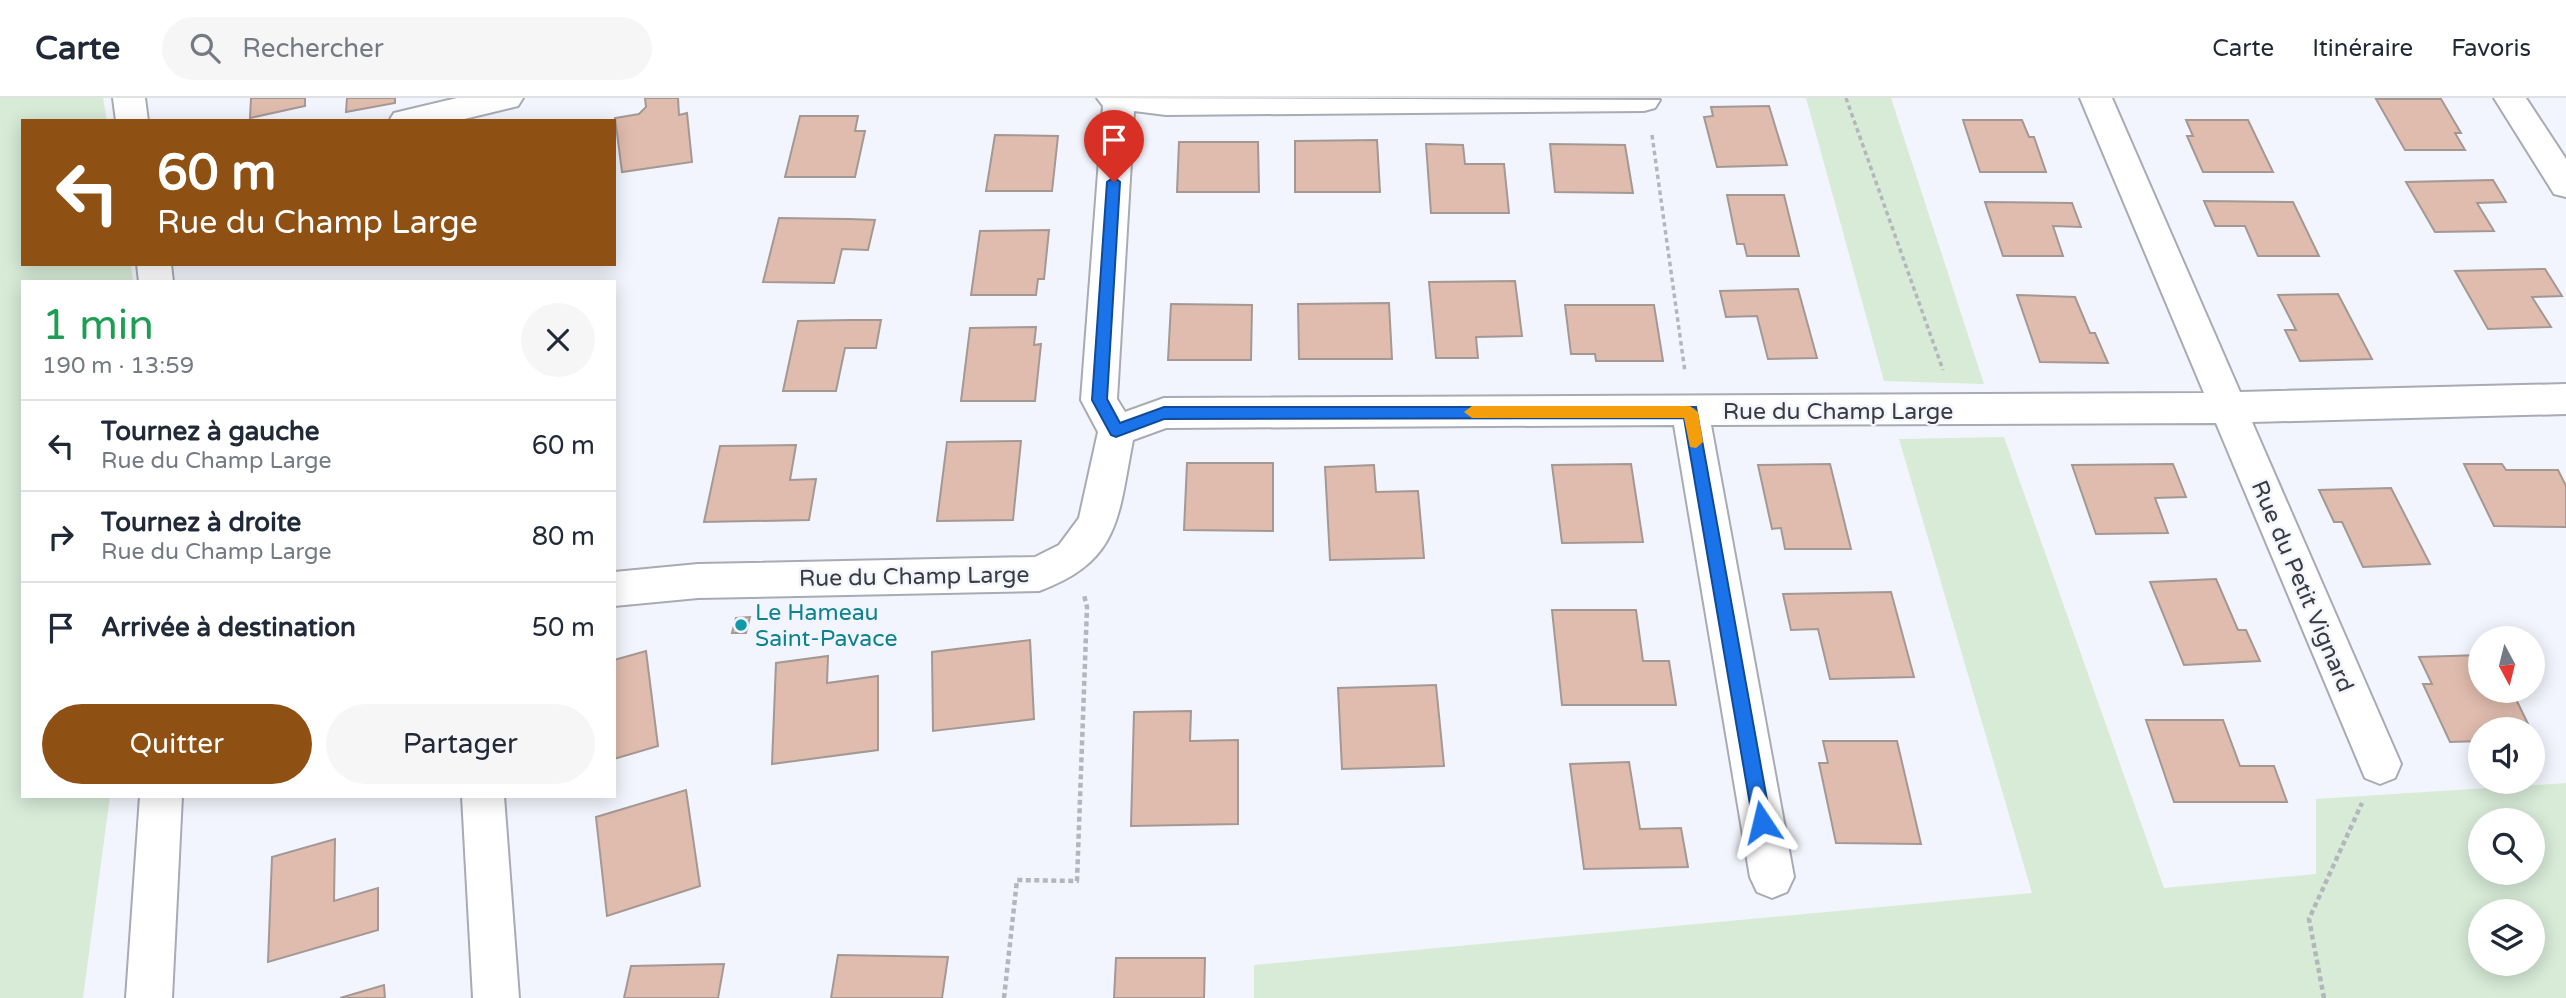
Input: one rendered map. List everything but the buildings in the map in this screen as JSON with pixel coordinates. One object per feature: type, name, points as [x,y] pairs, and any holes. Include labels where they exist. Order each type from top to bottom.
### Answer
[{"type":"street","points":[[129,98],[132,119]]},
{"type":"street","points":[[414,119],[507,98]]},
{"type":"street","name":"Rue du Petit Vignard","points":[[2096,98],[2380,764]]},
{"type":"street","points":[[2510,98],[2566,185]]},
{"type":"street","points":[[1116,430],[1099,400],[1116,99],[1180,104],[1644,100]]},
{"type":"street","points":[[2227,408],[2566,399]]},
{"type":"street","name":"Rue du Champ Large","points":[[616,589],[698,581],[1039,574],[1073,557],[1097,524],[1116,430],[1164,413],[2227,408]]},
{"type":"street","points":[[1690,412],[1772,877]]},
{"type":"street","points":[[149,998],[162,798]]},
{"type":"street","points":[[483,798],[496,998]]},
{"type":"path","points":[[1846,98],[1957,410]]},
{"type":"path","points":[[1644,100],[1650,123],[1690,412]]},
{"type":"path","points":[[1004,998],[1017,880],[1077,881],[1087,607],[1073,557]]},
{"type":"path","points":[[2324,998],[2309,919],[2380,764]]},
{"type":"green space","points":[[0,98],[103,98],[107,119],[21,119],[21,266],[131,266],[133,280],[21,280],[21,798],[110,798],[83,998],[0,998]]},
{"type":"green space","points":[[1806,98],[1891,98],[1984,384],[1884,381]]},
{"type":"green space","points":[[2004,437],[2164,888],[2316,874],[2316,799],[2468,789],[2468,794],[2545,794],[2545,784],[2566,783],[2566,998],[1254,998],[1254,965],[2032,893],[1899,439]]},
{"type":"slow traffic","points":[[1472,412],[1690,412],[1696,442]]},
{"type":"place","name":"Le Hameau Saint-Pavace","points":[[741,625]]},
{"type":"route","points":[[1114,182],[1099,400],[1116,430],[1164,413],[1690,412],[1762,822]]}]
